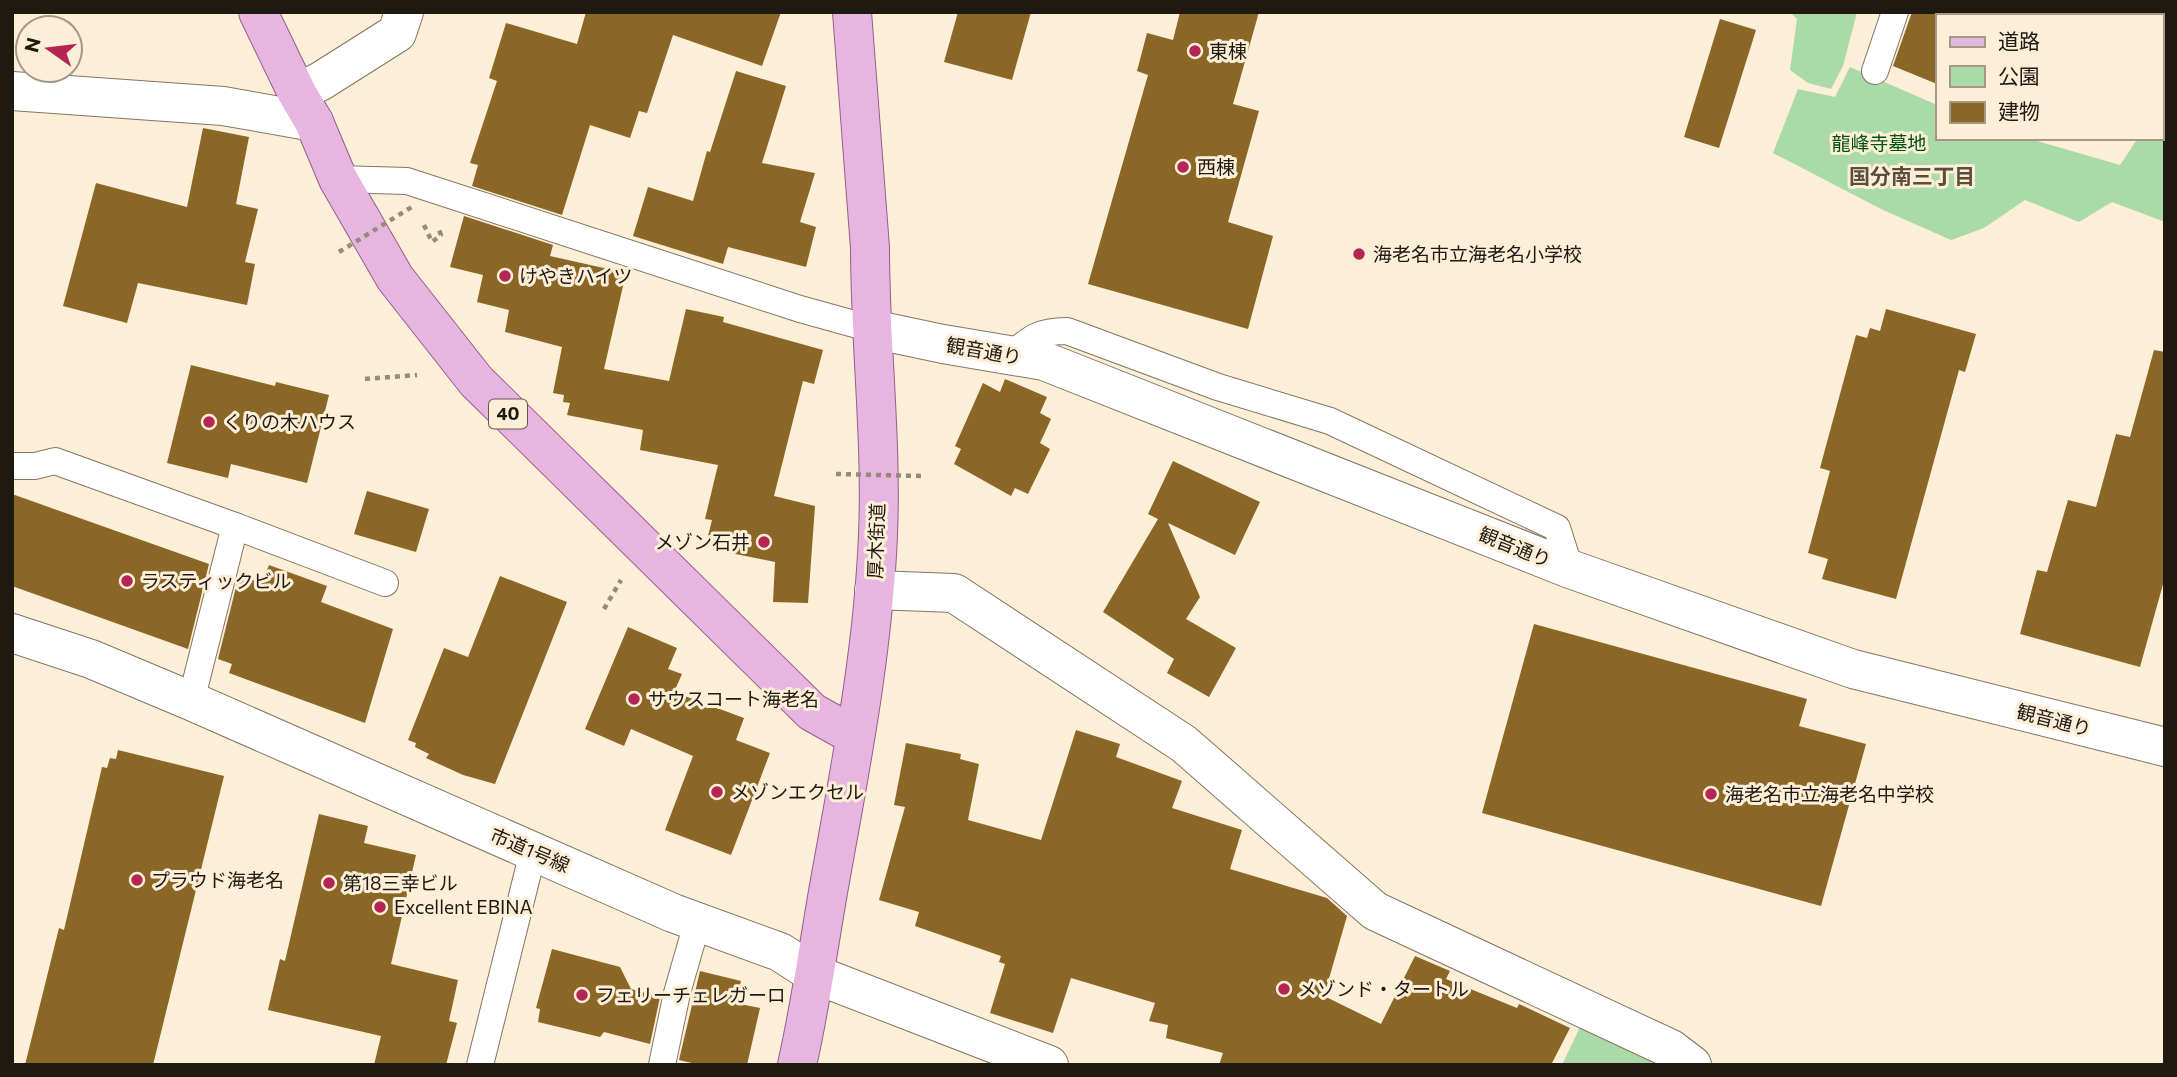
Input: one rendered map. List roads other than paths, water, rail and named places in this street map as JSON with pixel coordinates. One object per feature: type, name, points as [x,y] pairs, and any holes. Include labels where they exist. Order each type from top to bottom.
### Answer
[{"type":"main road","name":"40","points":[[258,12],[306,107],[338,179],[395,278],[476,382],[812,712],[855,736]]},
{"type":"main road","name":"厚木街道","points":[[797,1065],[869,649],[878,534],[870,248],[852,12]]},
{"type":"street","points":[[12,91],[223,106],[306,107],[321,81],[397,33],[404,12]]},
{"type":"street","name":"観音通り","points":[[872,329],[1044,361],[1570,569],[1853,669],[2165,747]]},
{"type":"street","points":[[874,590],[954,593],[1184,744],[1375,911],[1659,1043],[1692,1065]]},
{"type":"street","name":"市道1号線","points":[[12,633],[91,659],[673,912],[780,952],[814,974],[1049,1065]]},
{"type":"lane","points":[[1875,71],[1895,12]]},
{"type":"lane","points":[[338,179],[407,181],[800,309],[872,329]]},
{"type":"lane","points":[[12,466],[34,466],[55,461],[385,583]]},
{"type":"lane","points":[[191,701],[235,526]]},
{"type":"lane","points":[[480,1065],[533,852]]},
{"type":"lane","points":[[662,1065],[677,993],[698,920]]},
{"type":"place","name":"東棟","points":[[1195,51]]},
{"type":"place","name":"西棟","points":[[1183,167]]},
{"type":"place","name":"海老名市立海老名小学校","points":[[1359,254]]},
{"type":"place","name":"けやきハイツ","points":[[505,276]]},
{"type":"place","name":"くりの木ハウス","points":[[209,422]]},
{"type":"place","name":"メゾン石井","points":[[764,542]]},
{"type":"place","name":"ラスティックビル","points":[[127,581]]},
{"type":"place","name":"サウスコート海老名","points":[[634,699]]},
{"type":"place","name":"メゾンエクセル","points":[[717,792]]},
{"type":"place","name":"海老名市立海老名中学校","points":[[1711,794]]},
{"type":"place","name":"プラウド海老名","points":[[137,880]]},
{"type":"place","name":"第18三幸ビル","points":[[329,883]]},
{"type":"place","name":"Excellent EBINA","points":[[380,907]]},
{"type":"place","name":"メゾンド・タートル","points":[[1284,989]]},
{"type":"place","name":"フェリーチェレガーロ","points":[[582,995]]},
{"type":"district","name":"国分南三丁目","points":[[1912,177]]},
{"type":"park label","name":"龍峰寺墓地","points":[[1879,143]]}]
